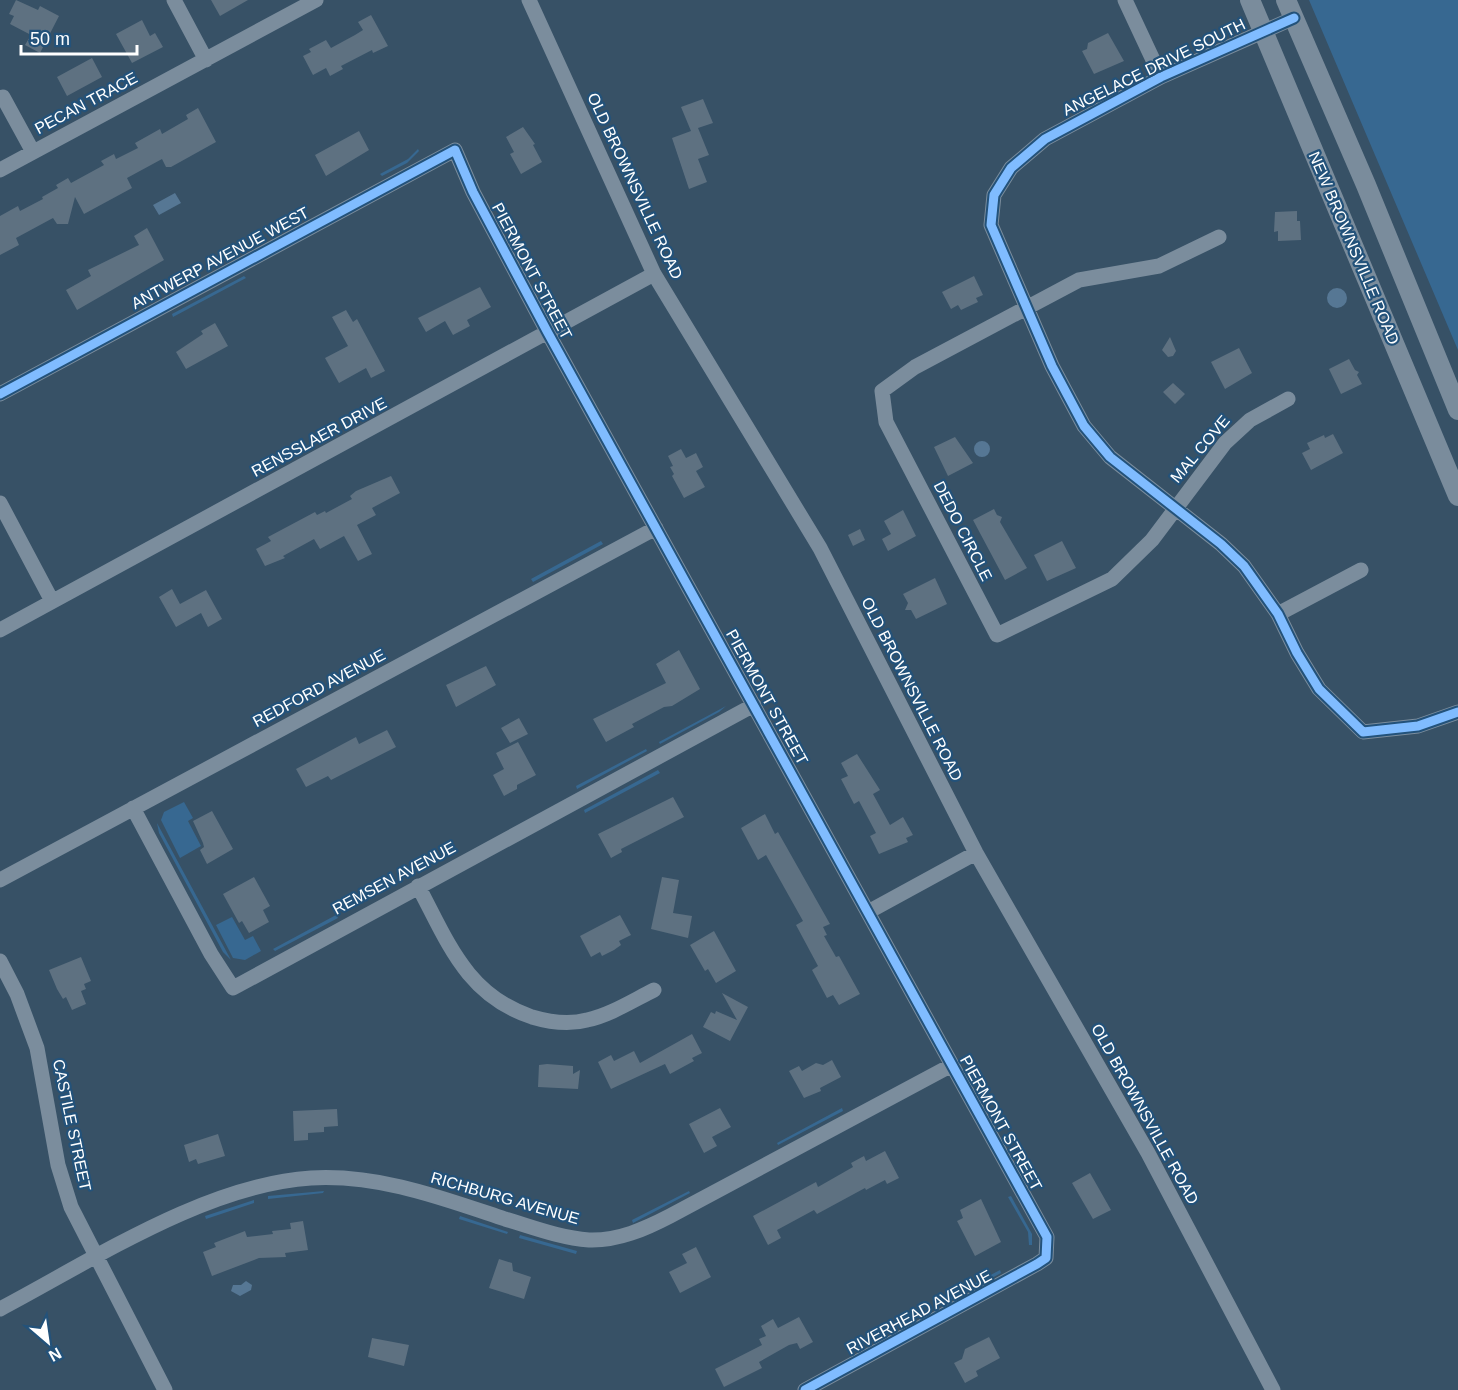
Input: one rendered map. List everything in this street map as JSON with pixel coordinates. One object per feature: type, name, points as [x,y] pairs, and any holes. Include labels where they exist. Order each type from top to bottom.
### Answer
[{"type":"main road","name":"NEW BROWNSVILLE ROAD","points":[[1250,0],[1458,496]]},
{"type":"main road","name":"NEW BROWNSVILLE ROAD","points":[[1290,9],[1366,185],[1458,410]]},
{"type":"street","points":[[174,0],[206,60]]},
{"type":"street","name":"PECAN TRACE","points":[[0,170],[316,0]]},
{"type":"street","name":"OLD BROWNSVILLE ROAD","points":[[529,0],[654,274],[820,548],[976,853],[1148,1153],[1273,1390]]},
{"type":"street","points":[[1125,0],[1161,77]]},
{"type":"street","name":"ANGELACE DRIVE SOUTH","points":[[1290,9],[1263,32],[1161,77],[1045,139],[1011,168],[994,195],[991,225],[1052,366],[1084,426],[1110,458],[1239,561],[1278,614],[1314,681],[1363,732],[1418,726],[1458,712]]},
{"type":"street","points":[[3,97],[33,152]]},
{"type":"street","name":"PIERMONT STREET","points":[[455,150],[473,192],[548,333],[1047,1237],[1046,1258]]},
{"type":"street","name":"ANTWERP AVENUE WEST","points":[[0,394],[455,150]]},
{"type":"street","points":[[1027,308],[1084,278],[1159,266],[1219,237]]},
{"type":"street","name":"RENSSLAER DRIVE","points":[[0,630],[654,274]]},
{"type":"street","name":"DEDO CIRCLE","points":[[1027,308],[915,367],[882,391],[886,422],[997,635],[1112,579],[1152,540],[1174,509]]},
{"type":"street","name":"MAL COVE","points":[[1174,509],[1237,431],[1261,413],[1288,399]]},
{"type":"street","points":[[0,503],[52,601]]},
{"type":"street","name":"REDFORD AVENUE","points":[[0,880],[656,528]]},
{"type":"street","points":[[1278,614],[1361,570]]},
{"type":"street","name":"REMSEN AVENUE","points":[[133,808],[211,954],[232,988],[754,705]]},
{"type":"street","points":[[868,912],[976,853]]},
{"type":"street","points":[[418,886],[455,954],[470,976],[494,1000],[517,1012],[548,1021],[586,1021],[616,1010],[654,990]]},
{"type":"street","name":"CASTILE STREET","points":[[0,961],[28,1020],[42,1066],[58,1165],[66,1194],[96,1259],[165,1390]]},
{"type":"street","name":"RICHBURG AVENUE","points":[[0,1309],[181,1214],[248,1189],[309,1178],[333,1178],[394,1185],[425,1192],[542,1231],[589,1240],[614,1238],[652,1225],[952,1065]]},
{"type":"street","name":"RIVERHEAD AVENUE","points":[[805,1390],[1012,1279],[1046,1258]]},
{"type":"shaded area","points":[[1309,0],[1458,0],[1458,350]]},
{"type":"shaded area","points":[[418,149],[419,151],[407,163],[382,176],[380,174],[408,159]]},
{"type":"shaded area","points":[[175,193],[181,203],[159,215],[153,205]]},
{"type":"shaded area","points":[[244,276],[246,278],[173,317],[172,314]]},
{"type":"shaded area","points":[[1333,288],[1341,288],[1347,294],[1347,302],[1341,308],[1333,308],[1327,302],[1327,294]]},
{"type":"shaded area","points":[[979,441],[985,441],[990,449],[988,455],[979,457],[974,452],[974,446]]},
{"type":"shaded area","points":[[601,541],[603,544],[533,582],[531,579]]},
{"type":"shaded area","points":[[726,706],[719,712],[660,744],[659,742]]},
{"type":"shaded area","points":[[646,749],[647,751],[577,789],[576,786]]},
{"type":"shaded area","points":[[658,770],[660,773],[585,813],[584,810]]},
{"type":"shaded area","points":[[184,802],[193,818],[188,821],[201,846],[180,858],[161,820],[164,812]]},
{"type":"shaded area","points":[[157,823],[231,960],[223,952],[159,833]]},
{"type":"shaded area","points":[[336,915],[338,918],[275,951],[273,949]]},
{"type":"shaded area","points":[[232,917],[245,940],[253,936],[261,951],[245,960],[233,958],[216,925]]},
{"type":"shaded area","points":[[842,1108],[843,1111],[778,1145],[777,1143]]},
{"type":"shaded area","points":[[324,1191],[323,1193],[268,1199],[268,1196]]},
{"type":"shaded area","points":[[689,1191],[690,1193],[633,1223],[632,1220]]},
{"type":"shaded area","points":[[1011,1196],[1032,1234],[1032,1245],[1029,1245],[1028,1232],[1008,1197]]},
{"type":"shaded area","points":[[254,1200],[254,1203],[206,1219],[205,1216]]},
{"type":"shaded area","points":[[460,1216],[508,1232],[507,1234],[459,1219]]},
{"type":"shaded area","points":[[520,1235],[577,1251],[576,1254],[519,1238]]},
{"type":"shaded area","points":[[1000,1270],[1001,1273],[942,1305],[940,1302]]},
{"type":"shaded area","points":[[246,1281],[252,1285],[251,1290],[240,1296],[231,1291],[233,1285],[241,1285]]},
{"type":"building","points":[[16,0],[38,10],[40,6],[59,16],[40,53],[25,45],[31,35],[10,24],[14,16],[9,14]]},
{"type":"building","points":[[211,0],[248,0],[220,16]]},
{"type":"building","points":[[371,15],[388,46],[373,53],[372,50],[341,66],[343,69],[330,76],[326,68],[313,75],[303,56],[311,52],[309,49],[326,40],[331,48],[355,35],[363,30],[358,22]]},
{"type":"building","points":[[142,20],[150,36],[155,33],[163,47],[132,63],[116,34]]},
{"type":"building","points":[[1108,33],[1124,61],[1094,74],[1082,51],[1087,49],[1088,43]]},
{"type":"building","points":[[92,58],[102,77],[67,96],[57,77]]},
{"type":"building","points":[[703,99],[713,123],[698,128],[709,155],[698,159],[707,182],[689,189],[672,138],[691,131],[681,107]]},
{"type":"building","points":[[198,108],[216,142],[171,167],[166,167],[162,159],[127,178],[132,188],[84,214],[75,197],[68,224],[57,224],[53,218],[16,238],[19,245],[0,255],[0,216],[18,206],[20,211],[43,199],[42,197],[58,188],[56,185],[68,178],[71,183],[104,165],[101,161],[114,154],[116,159],[138,148],[135,143],[160,129],[162,134],[188,119],[186,115]]},
{"type":"building","points":[[523,127],[535,144],[533,145],[542,162],[521,174],[510,154],[514,152],[506,137]]},
{"type":"building","points":[[359,131],[369,150],[326,176],[315,155]]},
{"type":"building","points":[[1297,211],[1301,240],[1278,241],[1278,231],[1274,232],[1275,212]]},
{"type":"building","points":[[147,228],[164,260],[77,310],[66,290],[91,276],[88,270],[139,245],[134,236]]},
{"type":"building","points":[[974,276],[983,295],[976,298],[978,302],[961,310],[958,305],[951,309],[942,292]]},
{"type":"building","points":[[480,287],[491,307],[467,320],[470,326],[453,335],[445,321],[426,332],[418,318]]},
{"type":"building","points":[[346,310],[353,322],[357,319],[385,371],[371,378],[366,368],[339,383],[325,358],[348,346],[332,317]]},
{"type":"building","points":[[215,323],[228,346],[186,369],[176,352],[203,334],[201,331]]},
{"type":"building","points":[[1170,337],[1176,351],[1173,356],[1168,357],[1162,350]]},
{"type":"building","points":[[1239,348],[1252,373],[1225,389],[1211,362]]},
{"type":"building","points":[[1349,359],[1355,370],[1359,372],[1357,375],[1362,384],[1341,394],[1329,369]]},
{"type":"building","points":[[1173,383],[1185,394],[1175,404],[1163,392]]},
{"type":"building","points":[[1333,434],[1343,453],[1311,470],[1302,453],[1310,449],[1307,443],[1324,435],[1325,438]]},
{"type":"building","points":[[955,437],[973,463],[948,476],[934,447]]},
{"type":"building","points":[[681,449],[686,458],[696,453],[703,467],[696,471],[705,487],[684,498],[672,476],[674,474],[670,467],[673,466],[668,456]]},
{"type":"building","points":[[391,476],[400,493],[372,508],[376,515],[357,525],[372,554],[358,561],[344,536],[320,549],[314,539],[283,556],[285,558],[265,566],[256,549],[271,541],[268,537],[315,512],[317,515],[325,511],[326,513],[352,499],[350,496],[356,491]]},
{"type":"building","points":[[994,509],[997,515],[1002,517],[1000,522],[1027,568],[1005,580],[973,520]]},
{"type":"building","points":[[903,510],[916,536],[888,551],[882,539],[891,534],[884,521]]},
{"type":"building","points":[[860,529],[865,540],[853,546],[848,535]]},
{"type":"building","points":[[1062,541],[1076,568],[1047,581],[1034,555]]},
{"type":"building","points":[[935,578],[947,604],[916,619],[911,610],[905,610],[908,603],[903,594]]},
{"type":"building","points":[[172,589],[180,604],[206,590],[222,619],[208,627],[201,613],[176,627],[159,597]]},
{"type":"building","points":[[679,650],[700,689],[672,706],[664,707],[632,724],[634,727],[606,742],[593,719],[666,683],[656,664]]},
{"type":"building","points":[[486,666],[496,685],[456,707],[446,685]]},
{"type":"building","points":[[519,718],[528,734],[510,743],[501,728]]},
{"type":"building","points":[[387,730],[396,747],[331,780],[328,776],[306,787],[296,769],[356,737],[359,744]]},
{"type":"building","points":[[518,742],[536,775],[517,785],[517,789],[504,796],[493,775],[504,769],[496,753]]},
{"type":"building","points":[[857,754],[880,790],[873,794],[890,825],[903,817],[913,835],[906,838],[908,842],[879,854],[870,836],[876,833],[859,801],[854,804],[841,779],[848,776],[841,763]]},
{"type":"building","points":[[673,797],[684,817],[621,849],[622,852],[611,858],[598,834]]},
{"type":"building","points":[[212,811],[233,849],[207,864],[200,850],[204,847],[203,843],[193,821]]},
{"type":"building","points":[[765,814],[775,834],[778,832],[830,924],[823,927],[827,935],[824,936],[836,957],[839,956],[860,994],[839,1005],[833,995],[827,998],[812,970],[818,966],[796,925],[803,921],[766,855],[758,860],[741,828]]},
{"type":"building","points":[[254,877],[270,906],[263,910],[269,922],[249,933],[242,921],[239,923],[223,894]]},
{"type":"building","points":[[662,877],[679,880],[673,913],[692,916],[688,938],[651,929]]},
{"type":"building","points":[[620,915],[631,935],[619,941],[621,945],[614,950],[602,956],[600,952],[591,957],[580,936]]},
{"type":"building","points":[[714,931],[736,971],[716,983],[708,969],[705,971],[690,945]]},
{"type":"building","points":[[81,957],[91,981],[84,984],[86,989],[81,991],[86,1004],[72,1010],[66,997],[63,999],[57,989],[49,970]]},
{"type":"building","points":[[722,993],[748,1007],[730,1041],[703,1027],[711,1012],[715,1014],[716,1011],[737,1020]]},
{"type":"building","points":[[692,1034],[702,1053],[692,1058],[694,1061],[670,1074],[665,1064],[611,1089],[598,1062],[611,1055],[614,1061],[634,1051],[640,1063]]},
{"type":"building","points":[[832,1060],[841,1077],[820,1088],[821,1091],[804,1098],[789,1071],[799,1066],[802,1071],[816,1063],[823,1065]]},
{"type":"building","points":[[539,1065],[573,1066],[573,1074],[580,1070],[578,1089],[538,1087]]},
{"type":"building","points":[[720,1108],[731,1127],[712,1137],[717,1146],[704,1153],[689,1124]]},
{"type":"building","points":[[337,1109],[338,1126],[324,1127],[324,1132],[308,1133],[308,1140],[294,1141],[293,1111]]},
{"type":"building","points":[[218,1134],[225,1156],[198,1164],[196,1159],[189,1162],[184,1145]]},
{"type":"building","points":[[885,1151],[899,1178],[887,1184],[885,1180],[866,1190],[865,1188],[817,1214],[814,1210],[777,1230],[781,1238],[768,1245],[753,1216],[816,1182],[818,1187],[853,1167],[851,1163],[864,1156],[866,1161]]},
{"type":"building","points":[[1090,1173],[1111,1210],[1093,1219],[1072,1183]]},
{"type":"building","points":[[981,1199],[1001,1242],[975,1256],[957,1221],[963,1218],[960,1210]]},
{"type":"building","points":[[303,1221],[308,1250],[285,1253],[286,1257],[259,1258],[212,1276],[203,1252],[216,1247],[214,1243],[245,1231],[247,1237],[273,1234],[272,1231],[291,1229],[290,1223]]},
{"type":"building","points":[[696,1247],[711,1277],[680,1293],[669,1272],[687,1263],[682,1254]]},
{"type":"building","points":[[499,1259],[512,1263],[513,1271],[531,1277],[524,1299],[489,1288]]},
{"type":"building","points":[[799,1317],[813,1342],[800,1349],[797,1343],[789,1345],[759,1362],[762,1368],[724,1387],[715,1369],[762,1345],[759,1339],[766,1336],[761,1326],[773,1319],[778,1328]]},
{"type":"building","points":[[989,1337],[1000,1358],[976,1371],[978,1376],[965,1383],[954,1363],[962,1359],[965,1349]]},
{"type":"building","points":[[372,1338],[409,1345],[404,1366],[368,1357]]},
{"type":"cycle path","points":[[1294,18],[1161,77],[1045,139],[1011,168],[994,195],[991,225],[1052,366],[1084,426],[1110,457],[1221,544],[1244,566],[1278,614],[1297,653],[1319,689],[1363,732],[1418,726],[1458,712]]},
{"type":"cycle path","points":[[0,394],[455,150],[473,192],[548,333],[1047,1237],[1046,1258],[1037,1264],[805,1390]]}]
